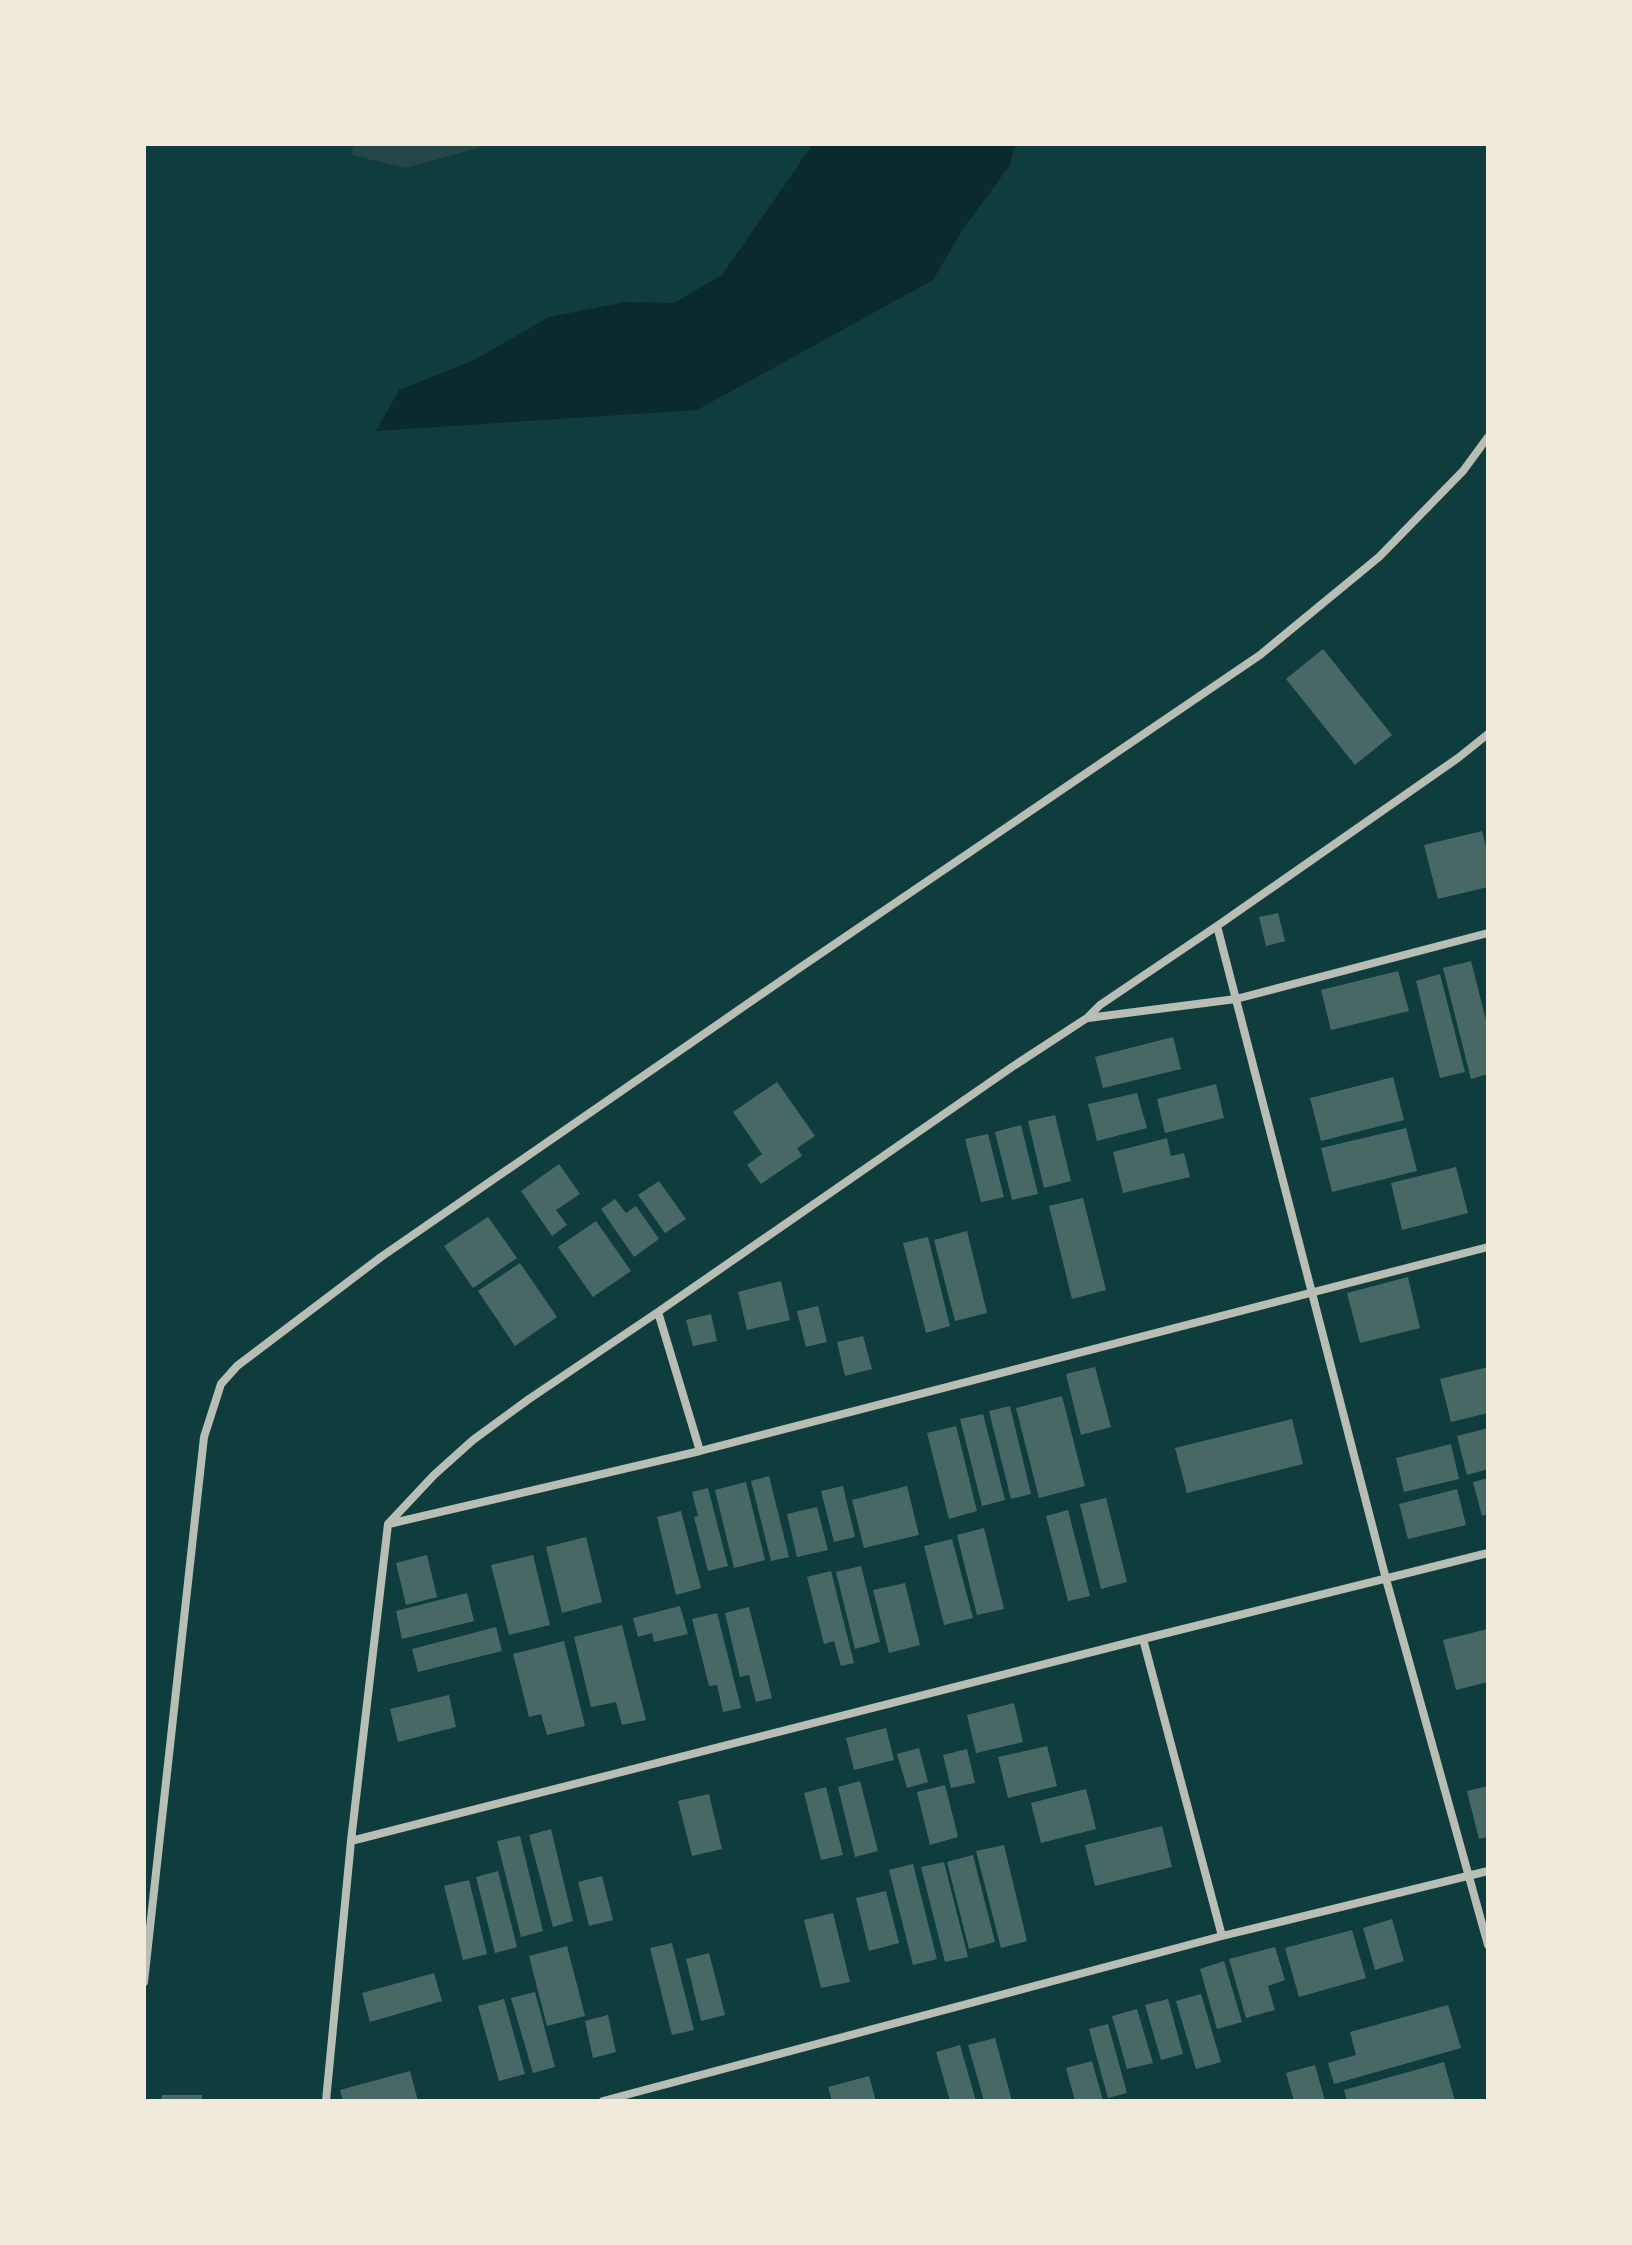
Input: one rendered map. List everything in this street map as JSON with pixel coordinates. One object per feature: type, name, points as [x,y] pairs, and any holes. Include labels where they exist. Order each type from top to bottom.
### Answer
[{"type":"street","points":[[144,1982],[204,1437],[221,1384],[237,1366],[381,1257],[1260,655],[1379,557],[1463,471],[1488,437]]},
{"type":"street","points":[[326,2101],[351,1841],[388,1524],[434,1475],[473,1440],[529,1399],[1087,1018],[1100,1005],[1458,758],[1488,734]]},
{"type":"street","points":[[1217,926],[1386,1579],[1488,1945]]},
{"type":"street","points":[[1087,1018],[1236,999],[1488,933]]},
{"type":"street","points":[[388,1524],[700,1451],[1488,1247]]},
{"type":"street","points":[[658,1312],[700,1451]]},
{"type":"street","points":[[351,1841],[1488,1553]]},
{"type":"street","points":[[1143,1639],[1222,1936]]},
{"type":"street","points":[[603,2101],[1222,1936],[1488,1871]]},
{"type":"shaded area","points":[[353,144],[492,144],[406,168],[352,155]]},
{"type":"shaded area","points":[[813,144],[1015,144],[1010,165],[963,229],[933,280],[697,410],[376,431],[399,390],[474,360],[549,317],[625,302],[674,303],[722,275]]},
{"type":"building","points":[[1323,649],[1392,735],[1355,765],[1286,679]]},
{"type":"building","points":[[1482,831],[1488,855],[1488,887],[1438,899],[1424,845]]},
{"type":"building","points":[[1278,913],[1285,941],[1266,946],[1259,917]]},
{"type":"building","points":[[1471,961],[1488,1028],[1488,1074],[1471,1079],[1443,968]]},
{"type":"building","points":[[1398,971],[1409,1011],[1331,1030],[1321,990]]},
{"type":"building","points":[[1440,974],[1465,1072],[1440,1078],[1416,981]]},
{"type":"building","points":[[1173,1037],[1181,1069],[1103,1088],[1095,1057]]},
{"type":"building","points":[[1393,1077],[1404,1120],[1321,1141],[1310,1098]]},
{"type":"building","points":[[777,1082],[815,1136],[797,1148],[802,1156],[761,1184],[747,1165],[762,1154],[733,1112]]},
{"type":"building","points":[[1216,1084],[1224,1118],[1165,1133],[1157,1099]]},
{"type":"building","points":[[1137,1093],[1147,1128],[1097,1141],[1088,1104]]},
{"type":"building","points":[[1055,1115],[1071,1181],[1044,1188],[1028,1121]]},
{"type":"building","points":[[1021,1125],[1038,1194],[1012,1200],[995,1132]]},
{"type":"building","points":[[1406,1128],[1417,1171],[1332,1192],[1321,1148]]},
{"type":"building","points":[[988,1134],[1004,1197],[981,1202],[965,1139]]},
{"type":"building","points":[[1167,1138],[1171,1156],[1184,1153],[1190,1177],[1123,1193],[1113,1152]]},
{"type":"building","points":[[559,1164],[580,1194],[556,1210],[567,1225],[552,1236],[521,1191]]},
{"type":"building","points":[[1456,1167],[1468,1213],[1402,1230],[1391,1183]]},
{"type":"building","points":[[659,1181],[686,1219],[665,1233],[638,1195]]},
{"type":"building","points":[[1083,1198],[1106,1290],[1072,1299],[1049,1206]]},
{"type":"building","points":[[615,1199],[626,1213],[636,1206],[659,1239],[634,1257],[601,1209]]},
{"type":"building","points":[[488,1217],[517,1258],[473,1288],[444,1246]]},
{"type":"building","points":[[596,1221],[631,1271],[593,1297],[558,1247]]},
{"type":"building","points":[[967,1231],[987,1313],[955,1321],[934,1240]]},
{"type":"building","points":[[928,1237],[950,1326],[926,1333],[903,1243]]},
{"type":"building","points":[[520,1263],[557,1317],[515,1346],[478,1291]]},
{"type":"building","points":[[1408,1277],[1420,1328],[1360,1343],[1347,1293]]},
{"type":"building","points":[[781,1281],[790,1320],[747,1330],[738,1292]]},
{"type":"building","points":[[818,1306],[827,1342],[806,1347],[797,1311]]},
{"type":"building","points":[[711,1314],[717,1341],[693,1346],[686,1320]]},
{"type":"building","points":[[863,1336],[872,1369],[845,1376],[837,1342]]},
{"type":"building","points":[[1095,1367],[1111,1427],[1081,1435],[1066,1374]]},
{"type":"building","points":[[1488,1367],[1488,1413],[1451,1422],[1440,1379]]},
{"type":"building","points":[[1062,1396],[1085,1486],[1039,1498],[1016,1408]]},
{"type":"building","points":[[1010,1406],[1031,1494],[1011,1499],[989,1411]]},
{"type":"building","points":[[983,1414],[1005,1500],[982,1506],[960,1419]]},
{"type":"building","points":[[1292,1419],[1303,1464],[1187,1493],[1175,1448]]},
{"type":"building","points":[[956,1426],[977,1511],[949,1519],[927,1433]]},
{"type":"building","points":[[1488,1428],[1488,1469],[1467,1475],[1457,1436]]},
{"type":"building","points":[[1451,1444],[1459,1479],[1404,1492],[1396,1458]]},
{"type":"building","points":[[769,1476],[789,1557],[771,1561],[751,1481]]},
{"type":"building","points":[[1488,1478],[1488,1514],[1482,1516],[1473,1482]]},
{"type":"building","points":[[746,1482],[765,1560],[734,1568],[715,1490]]},
{"type":"building","points":[[843,1486],[855,1537],[834,1542],[821,1491]]},
{"type":"building","points":[[907,1486],[919,1535],[864,1548],[852,1500]]},
{"type":"building","points":[[708,1488],[728,1566],[708,1571],[694,1517],[698,1516],[692,1492]]},
{"type":"building","points":[[1457,1489],[1466,1525],[1408,1539],[1399,1504]]},
{"type":"building","points":[[1106,1498],[1127,1582],[1101,1589],[1080,1504]]},
{"type":"building","points":[[817,1507],[828,1550],[797,1557],[787,1514]]},
{"type":"building","points":[[1068,1510],[1090,1596],[1068,1601],[1046,1516]]},
{"type":"building","points":[[681,1511],[701,1588],[676,1595],[657,1517]]},
{"type":"building","points":[[984,1528],[1004,1609],[977,1615],[957,1535]]},
{"type":"building","points":[[586,1537],[602,1602],[562,1613],[546,1547]]},
{"type":"building","points":[[952,1539],[973,1618],[944,1625],[924,1546]]},
{"type":"building","points":[[427,1555],[437,1597],[406,1605],[396,1563]]},
{"type":"building","points":[[533,1555],[550,1625],[509,1635],[491,1565]]},
{"type":"building","points":[[861,1566],[880,1642],[855,1649],[836,1572]]},
{"type":"building","points":[[831,1571],[854,1663],[841,1666],[834,1641],[824,1644],[807,1577]]},
{"type":"building","points":[[905,1583],[920,1645],[889,1653],[873,1590]]},
{"type":"building","points":[[467,1593],[474,1621],[402,1639],[396,1611]]},
{"type":"building","points":[[680,1606],[688,1634],[654,1642],[652,1633],[638,1637],[633,1618]]},
{"type":"building","points":[[749,1607],[772,1698],[756,1702],[749,1675],[740,1677],[725,1613]]},
{"type":"building","points":[[717,1613],[741,1708],[723,1712],[717,1685],[709,1686],[692,1619]]},
{"type":"building","points":[[622,1625],[646,1720],[622,1725],[616,1702],[591,1707],[574,1637]]},
{"type":"building","points":[[496,1627],[502,1651],[418,1672],[412,1649]]},
{"type":"building","points":[[1488,1629],[1488,1682],[1456,1690],[1443,1640]]},
{"type":"building","points":[[564,1641],[585,1726],[547,1735],[541,1714],[529,1717],[513,1654]]},
{"type":"building","points":[[449,1695],[456,1727],[398,1742],[390,1709]]},
{"type":"building","points":[[1014,1703],[1023,1742],[976,1753],[967,1715]]},
{"type":"building","points":[[886,1728],[894,1760],[854,1770],[846,1738]]},
{"type":"building","points":[[1047,1746],[1057,1786],[1008,1798],[998,1757]]},
{"type":"building","points":[[919,1748],[928,1782],[907,1788],[897,1754]]},
{"type":"building","points":[[967,1749],[975,1783],[951,1788],[943,1755]]},
{"type":"building","points":[[860,1781],[878,1851],[855,1857],[838,1787]]},
{"type":"building","points":[[945,1785],[958,1837],[930,1845],[917,1792]]},
{"type":"building","points":[[1488,1786],[1488,1837],[1479,1839],[1467,1791]]},
{"type":"building","points":[[826,1787],[843,1855],[821,1860],[804,1793]]},
{"type":"building","points":[[1086,1789],[1096,1829],[1041,1843],[1031,1803]]},
{"type":"building","points":[[709,1794],[722,1849],[692,1856],[678,1801]]},
{"type":"building","points":[[1162,1826],[1172,1867],[1095,1886],[1085,1845]]},
{"type":"building","points":[[551,1829],[573,1921],[553,1927],[529,1835]]},
{"type":"building","points":[[520,1836],[543,1931],[521,1937],[497,1841]]},
{"type":"building","points":[[1004,1845],[1027,1941],[1001,1948],[976,1851]]},
{"type":"building","points":[[973,1855],[995,1942],[969,1949],[947,1862]]},
{"type":"building","points":[[944,1862],[968,1957],[945,1962],[921,1867]]},
{"type":"building","points":[[913,1864],[937,1959],[913,1965],[889,1870]]},
{"type":"building","points":[[498,1871],[517,1947],[495,1953],[476,1877]]},
{"type":"building","points":[[602,1876],[613,1920],[589,1926],[578,1882]]},
{"type":"building","points":[[469,1880],[487,1954],[463,1960],[444,1886]]},
{"type":"building","points":[[886,1891],[899,1943],[869,1951],[856,1898]]},
{"type":"building","points":[[833,1913],[850,1982],[821,1988],[804,1920]]},
{"type":"building","points":[[1392,1919],[1404,1961],[1375,1970],[1363,1928]]},
{"type":"building","points":[[1352,1930],[1366,1978],[1299,1997],[1285,1948]]},
{"type":"building","points":[[672,1943],[694,2030],[672,2035],[650,1948]]},
{"type":"building","points":[[567,1946],[585,2016],[547,2026],[529,1956]]},
{"type":"building","points":[[1275,1947],[1285,1980],[1268,1986],[1275,2010],[1246,2018],[1229,1959]]},
{"type":"building","points":[[709,1953],[725,2015],[701,2021],[686,1959]]},
{"type":"building","points":[[1224,1961],[1242,2022],[1217,2029],[1200,1969]]},
{"type":"building","points":[[434,1973],[442,2001],[370,2022],[362,1993]]},
{"type":"building","points":[[535,1992],[555,2067],[533,2073],[511,1998]]},
{"type":"building","points":[[1201,1994],[1221,2062],[1196,2069],[1176,2001]]},
{"type":"building","points":[[504,1999],[525,2074],[499,2081],[478,2006]]},
{"type":"building","points":[[1168,1999],[1183,2054],[1161,2060],[1145,2005]]},
{"type":"building","points":[[1448,2005],[1461,2048],[1334,2084],[1328,2063],[1356,2055],[1350,2032]]},
{"type":"building","points":[[1137,2009],[1153,2063],[1127,2069],[1112,2016]]},
{"type":"building","points":[[608,2015],[616,2052],[593,2058],[585,2021]]},
{"type":"building","points":[[1108,2024],[1127,2093],[1108,2098],[1089,2029]]},
{"type":"building","points":[[995,2038],[1012,2101],[984,2101],[968,2045]]},
{"type":"building","points":[[960,2045],[976,2101],[950,2101],[936,2052]]},
{"type":"building","points":[[1092,2061],[1103,2101],[1075,2101],[1066,2068]]},
{"type":"building","points":[[1444,2062],[1455,2101],[1347,2101],[1344,2090]]},
{"type":"building","points":[[1315,2065],[1325,2101],[1294,2101],[1286,2073]]},
{"type":"building","points":[[410,2071],[418,2101],[343,2101],[340,2090]]},
{"type":"building","points":[[869,2076],[876,2101],[832,2101],[828,2087]]},
{"type":"building","points":[[162,2095],[202,2095],[202,2101],[161,2101]]}]
